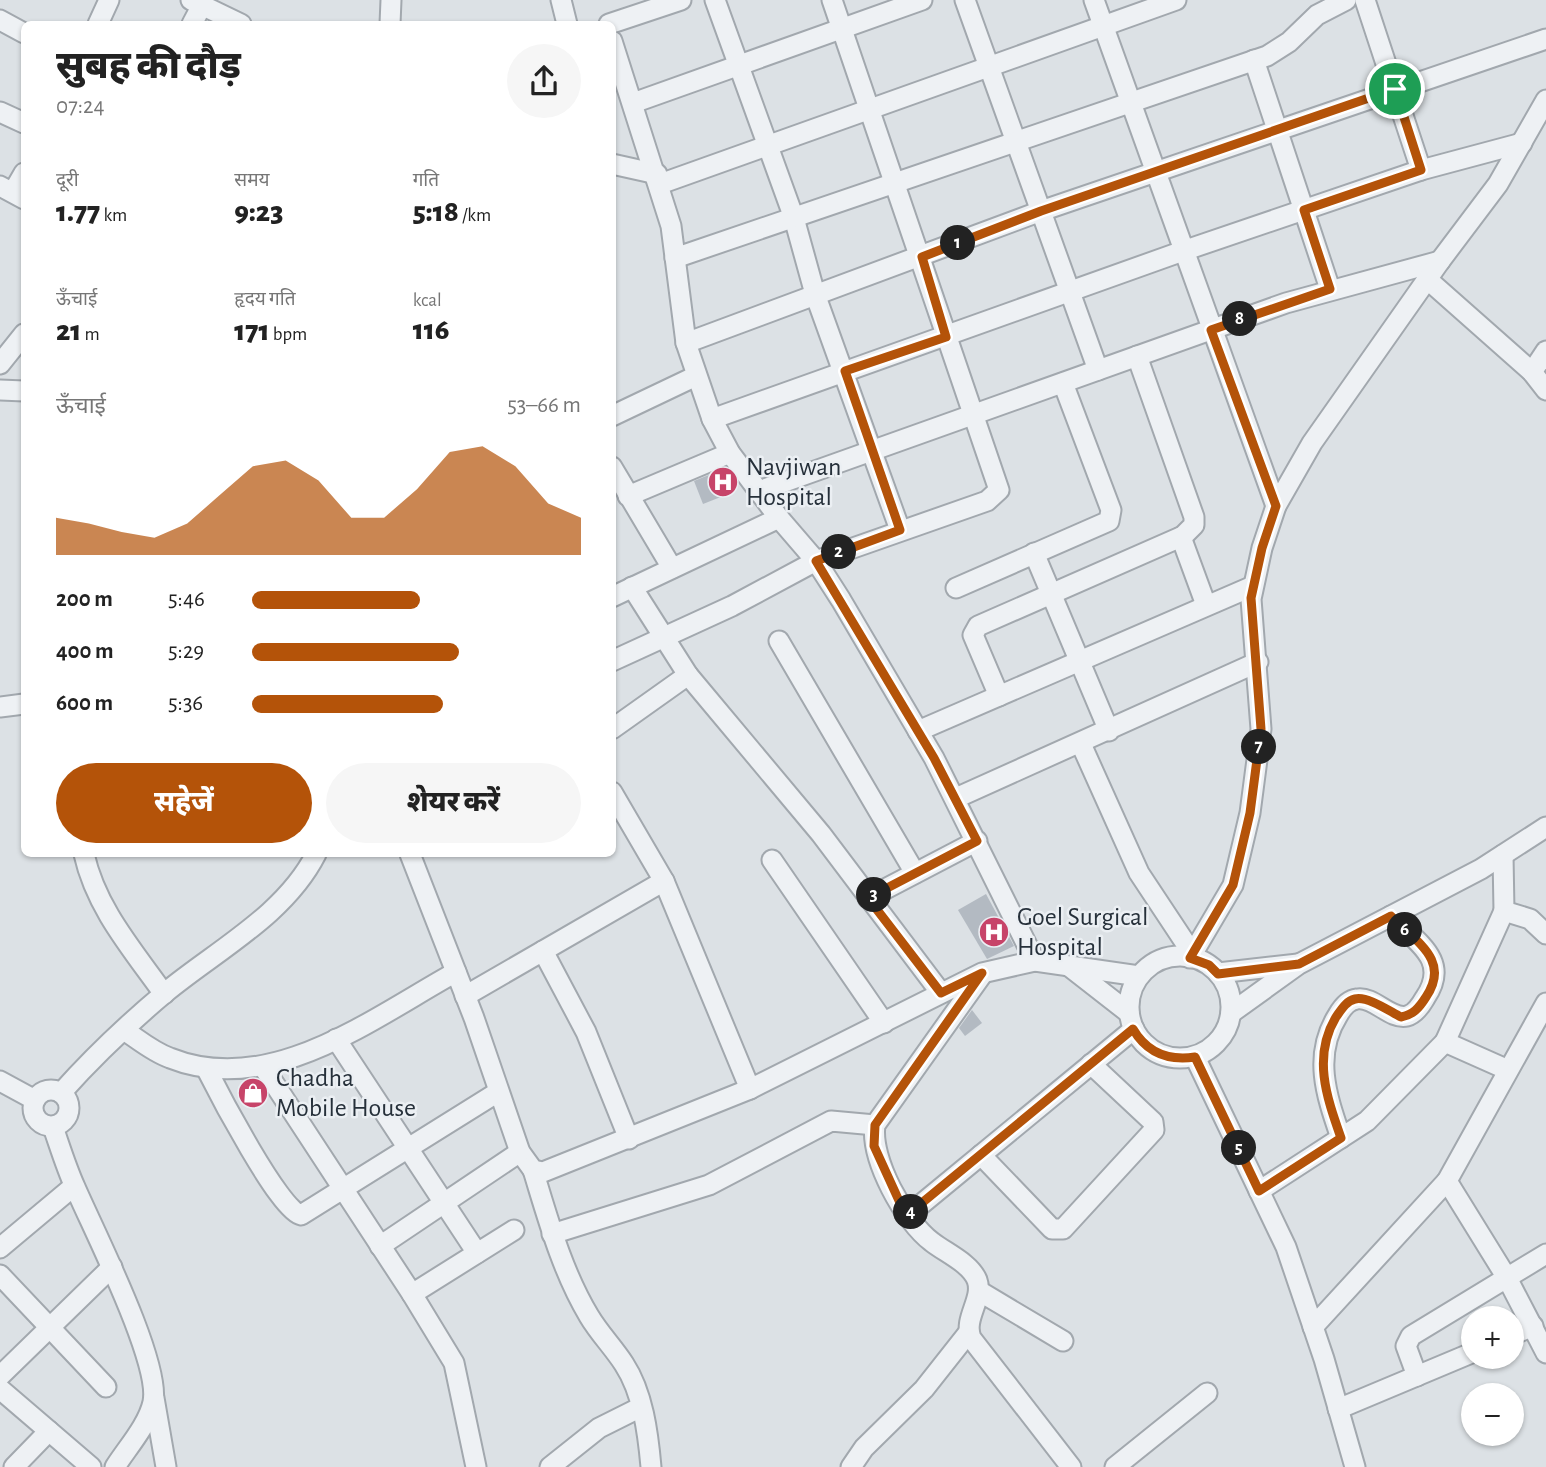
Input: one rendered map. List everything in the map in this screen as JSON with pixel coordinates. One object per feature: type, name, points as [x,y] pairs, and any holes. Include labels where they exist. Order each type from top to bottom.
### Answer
[{"type":"street","points":[[99,21],[108,0]]},
{"type":"street","points":[[390,21],[391,0]]},
{"type":"street","points":[[561,0],[566,21]]},
{"type":"street","points":[[616,22],[681,0]]},
{"type":"street","points":[[715,0],[794,218],[815,295],[845,371],[900,530]]},
{"type":"street","points":[[616,659],[732,606],[816,561],[987,501],[998,494],[922,257],[893,183],[832,0]]},
{"type":"street","points":[[633,103],[922,0]]},
{"type":"street","points":[[965,0],[1098,370]]},
{"type":"street","points":[[1094,0],[1276,506]]},
{"type":"street","points":[[616,165],[658,179],[870,110],[1176,0]]},
{"type":"street","points":[[675,258],[1129,100],[1254,60],[1280,49],[1312,7],[1346,0]]},
{"type":"street","points":[[1365,0],[1421,170]]},
{"type":"street","points":[[193,21],[197,3],[235,21]]},
{"type":"street","points":[[0,20],[21,31]]},
{"type":"street","points":[[686,343],[1041,211],[1546,39]]},
{"type":"street","points":[[616,53],[671,226],[678,298],[686,343],[712,419],[730,453],[779,518],[816,561],[918,731],[956,798],[1035,961]]},
{"type":"street","points":[[1254,60],[1330,289]]},
{"type":"street","points":[[1191,955],[1222,907],[1239,866],[1250,813],[1261,729],[1258,662],[1252,615],[1253,586],[1276,506],[1312,443],[1427,279],[1498,184],[1546,100]]},
{"type":"street","points":[[0,111],[21,122]]},
{"type":"street","points":[[712,419],[1183,251],[1421,170],[1522,143]]},
{"type":"street","points":[[759,491],[1330,289],[1440,261]]},
{"type":"street","points":[[1427,279],[1532,372],[1546,390]]},
{"type":"street","points":[[0,365],[21,338]]},
{"type":"street","points":[[1532,372],[1546,351]]},
{"type":"street","points":[[999,696],[973,631],[1050,592],[1181,537],[1191,530],[1194,517],[1137,356]]},
{"type":"street","points":[[616,413],[696,376]]},
{"type":"street","points":[[956,588],[1105,524],[1111,516],[1063,383]]},
{"type":"street","points":[[0,390],[21,391]]},
{"type":"street","points":[[628,496],[730,453]]},
{"type":"street","points":[[616,474],[672,568]]},
{"type":"street","points":[[616,595],[779,518]]},
{"type":"street","points":[[1181,537],[1206,605]]},
{"type":"street","points":[[1034,553],[1109,731]]},
{"type":"street","points":[[918,731],[1253,586]]},
{"type":"street","points":[[632,587],[688,675],[821,834],[941,993]]},
{"type":"street","points":[[779,641],[915,873]]},
{"type":"street","points":[[956,798],[1258,662]]},
{"type":"street","points":[[616,723],[688,675]]},
{"type":"street","points":[[0,707],[21,704]]},
{"type":"street","points":[[1081,744],[1139,873],[1191,955],[1209,965],[1218,974],[1227,988],[1231,1013]]},
{"type":"street","points":[[616,799],[664,881],[750,1089]]},
{"type":"street","points":[[1066,964],[1131,1021],[1144,1044],[1161,1055],[1181,1059],[1195,1057],[1218,1042],[1231,1013],[1299,964],[1503,855],[1546,827]]},
{"type":"street","points":[[868,898],[977,841]]},
{"type":"street","points":[[1259,1191],[1380,1110],[1445,1042],[1504,911],[1503,855]]},
{"type":"street","points":[[85,857],[90,881],[103,908],[164,993]]},
{"type":"street","points":[[61,1093],[164,993],[256,922],[301,877],[314,857]]},
{"type":"street","points":[[411,857],[465,996],[520,1152],[533,1170],[552,1234],[584,1306],[624,1364],[642,1407],[649,1436],[651,1467]]},
{"type":"street","points":[[772,860],[884,1023]]},
{"type":"street","points":[[465,996],[664,881]]},
{"type":"street","points":[[1504,911],[1530,919],[1546,934]]},
{"type":"street","points":[[1341,1138],[1324,1081],[1323,1060],[1331,1026],[1343,1007],[1354,999],[1363,999],[1401,1017],[1413,1014],[1431,990],[1436,975],[1433,960],[1391,916]]},
{"type":"street","points":[[543,951],[586,1032],[629,1139]]},
{"type":"street","points":[[906,1216],[1091,1064],[1131,1021],[1131,993],[1139,976],[1165,958],[1191,955]]},
{"type":"street","points":[[533,1170],[550,1171],[750,1089],[982,973],[1035,961],[1139,976]]},
{"type":"street","points":[[1218,974],[1299,964]]},
{"type":"street","points":[[124,1030],[171,1059],[206,1068],[264,1068],[335,1039],[456,972]]},
{"type":"street","points":[[851,1467],[864,1448],[924,1389],[969,1332],[979,1291],[975,1276],[930,1241],[906,1216],[874,1146],[875,1125],[982,973]]},
{"type":"street","points":[[1312,1327],[1447,1181],[1546,1003]]},
{"type":"street","points":[[335,1039],[406,1151],[477,1254]]},
{"type":"street","points":[[1445,1042],[1508,1070]]},
{"type":"street","points":[[1195,1057],[1286,1247],[1355,1467]]},
{"type":"street","points":[[981,1155],[1052,1229],[1063,1229],[1154,1130],[1153,1122],[1091,1064]]},
{"type":"street","points":[[206,1068],[226,1107],[291,1211],[300,1215],[498,1092]]},
{"type":"street","points":[[264,1068],[454,1363],[475,1467]]},
{"type":"street","points":[[0,1082],[35,1100]]},
{"type":"street","points":[[46,1091],[61,1093],[69,1105],[66,1120],[52,1127],[45,1126],[34,1115],[35,1100],[46,1091]]},
{"type":"street","points":[[552,1234],[709,1185],[831,1121],[875,1125]]},
{"type":"street","points":[[52,1127],[74,1186],[113,1267],[143,1349],[166,1467]]},
{"type":"street","points":[[380,1246],[520,1152]]},
{"type":"street","points":[[1447,1181],[1507,1278],[1545,1347]]},
{"type":"street","points":[[4,1238],[74,1186]]},
{"type":"street","points":[[412,1294],[514,1230]]},
{"type":"street","points":[[1417,1376],[1406,1346],[1408,1339],[1546,1254]]},
{"type":"street","points":[[0,1376],[113,1267]]},
{"type":"street","points":[[0,1275],[106,1387]]},
{"type":"street","points":[[979,1291],[1063,1341]]},
{"type":"street","points":[[1524,1330],[1533,1326]]},
{"type":"street","points":[[969,1332],[1072,1467]]},
{"type":"street","points":[[1338,1409],[1461,1357]]},
{"type":"street","points":[[0,1389],[91,1467]]},
{"type":"street","points":[[1115,1467],[1207,1393]]},
{"type":"street","points":[[115,1467],[147,1416],[153,1397]]},
{"type":"street","points":[[550,1467],[599,1428],[642,1407]]},
{"type":"street","points":[[14,1467],[49,1431]]},
{"type":"building","points":[[726,468],[736,491],[703,504],[694,481]]},
{"type":"building","points":[[986,894],[1014,946],[987,959],[958,910]]},
{"type":"building","points":[[972,1010],[982,1023],[965,1036],[959,1028]]},
{"type":"place","name":"Navjiwan Hospital","points":[[723,482]]},
{"type":"place","name":"Goel Surgical Hospital","points":[[994,932]]},
{"type":"place","name":"Chadha Mobile House","points":[[253,1093]]},
{"type":"route","points":[[1395,89],[1421,170],[1304,210],[1330,289],[1211,330],[1276,506],[1262,548],[1251,598],[1258,662],[1261,729],[1250,813],[1233,885],[1190,958],[1209,965],[1218,974],[1299,964],[1391,916],[1433,960],[1436,975],[1431,990],[1413,1014],[1407,1016],[1401,1017],[1363,999],[1354,999],[1343,1007],[1331,1026],[1323,1060],[1328,1101],[1341,1138],[1259,1191],[1195,1057],[1181,1059],[1161,1055],[1144,1044],[1133,1029],[906,1216],[874,1146],[875,1125],[982,973],[941,993],[868,898],[977,841],[934,758],[816,561],[900,530],[845,371],[946,337],[922,257],[1041,211],[1395,89]]}]
